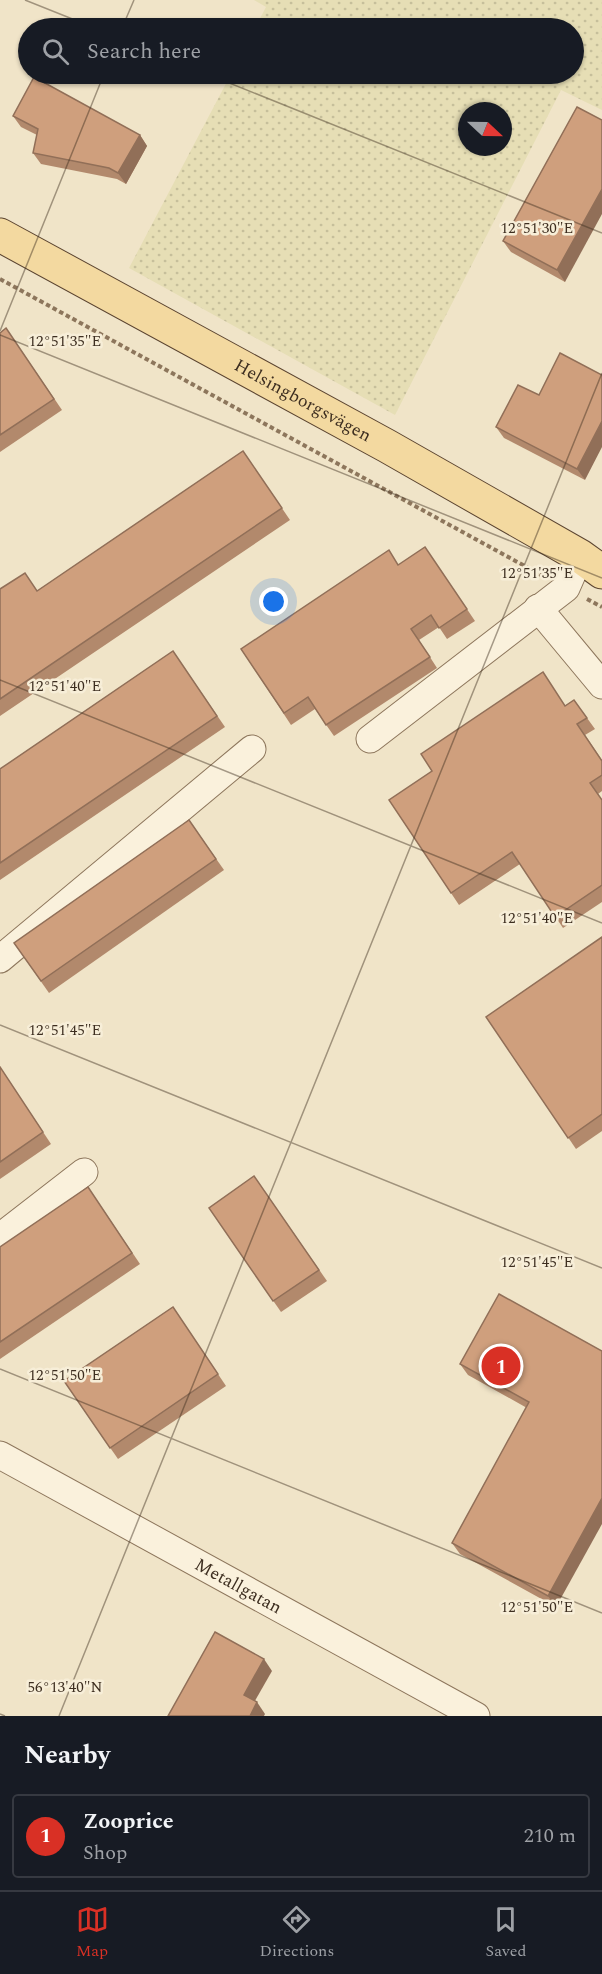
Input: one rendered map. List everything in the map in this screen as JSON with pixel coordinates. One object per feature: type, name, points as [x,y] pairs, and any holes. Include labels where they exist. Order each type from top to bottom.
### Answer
[{"type":"main road","name":"Helsingborgsvägen","points":[[0,235],[387,446],[591,564]]},
{"type":"street","points":[[370,739],[566,588],[591,564]]},
{"type":"street","points":[[538,608],[602,685]]},
{"type":"street","points":[[0,959],[252,750]]},
{"type":"street","points":[[0,1237],[84,1172]]},
{"type":"street","name":"Metallgatan","points":[[0,1455],[476,1716]]},
{"type":"path","points":[[0,279],[602,607]]},
{"type":"shaded area","points":[[254,0],[602,0],[602,110],[561,90],[395,415],[129,268],[226,84],[584,84],[584,18],[260,18],[266,7]]},
{"type":"building","points":[[30,84],[47,84],[140,135],[118,173],[109,168],[33,153],[38,129],[13,116]]},
{"type":"building","points":[[577,107],[602,120],[602,189],[557,270],[503,241]]},
{"type":"building","points":[[6,328],[54,399],[0,435],[0,333]]},
{"type":"building","points":[[560,353],[602,375],[602,421],[577,469],[496,427],[518,385],[539,395]]},
{"type":"building","points":[[243,451],[282,508],[0,699],[0,589],[25,573],[37,591]]},
{"type":"building","points":[[425,547],[467,609],[439,628],[431,615],[411,629],[430,657],[326,725],[308,697],[284,713],[241,649],[389,550],[398,565]]},
{"type":"building","points":[[173,651],[217,716],[0,863],[0,769]]},
{"type":"building","points":[[543,672],[565,706],[574,700],[587,718],[577,724],[602,761],[602,775],[590,783],[602,800],[602,885],[555,917],[512,852],[451,893],[389,800],[432,771],[421,754]]},
{"type":"building","points":[[189,820],[216,859],[41,981],[14,943]]},
{"type":"building","points":[[602,937],[602,1114],[568,1138],[486,1017]]},
{"type":"building","points":[[0,1067],[43,1132],[0,1162]]},
{"type":"building","points":[[254,1176],[319,1270],[273,1301],[209,1208]]},
{"type":"building","points":[[88,1187],[132,1253],[0,1342],[0,1247]]},
{"type":"building","points":[[499,1294],[602,1351],[602,1498],[548,1596],[452,1543],[529,1402],[460,1364]]},
{"type":"building","points":[[173,1307],[218,1374],[110,1448],[64,1381]]},
{"type":"building","points":[[215,1632],[264,1659],[244,1695],[257,1702],[250,1716],[168,1716]]},
{"type":"place","name":"Zooprice","points":[[501,1366]]}]
